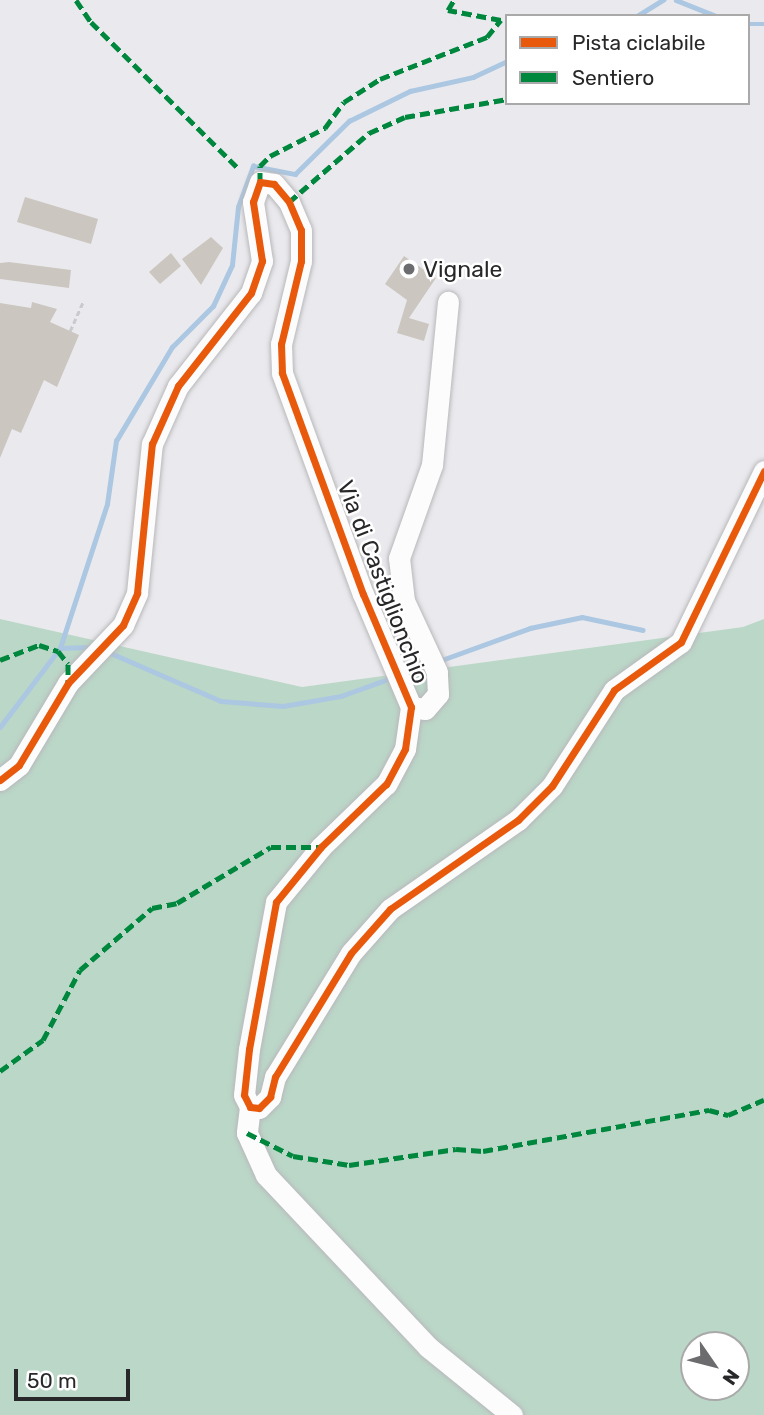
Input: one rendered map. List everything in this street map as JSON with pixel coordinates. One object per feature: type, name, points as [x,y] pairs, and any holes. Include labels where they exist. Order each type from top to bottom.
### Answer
[{"type":"street","name":"Via di Castiglionchio","points":[[0,780],[19,765],[68,683],[124,625],[137,593],[152,444],[178,386],[251,293],[261,261],[253,202],[260,182],[274,184],[289,202],[301,230],[301,261],[281,344],[282,373],[363,594],[411,707],[405,749],[386,784],[321,847],[276,902],[246,1072],[244,1095],[250,1107],[247,1133],[266,1175],[428,1347],[512,1415]]},
{"type":"street","points":[[411,707],[425,709],[438,694],[437,672],[404,601],[399,558],[432,465],[447,302]]},
{"type":"street","points":[[250,1107],[259,1108],[270,1097],[275,1077],[351,953],[390,909],[518,820],[552,786],[614,690],[681,642],[764,471]]},
{"type":"path","points":[[71,331],[83,302]]},
{"type":"green space","points":[[0,619],[302,687],[743,627],[764,619],[764,1415],[0,1415]]},
{"type":"building","points":[[25,197],[98,219],[91,244],[17,222]]},
{"type":"building","points":[[211,237],[223,248],[201,285],[182,259]]},
{"type":"building","points":[[171,253],[181,266],[160,284],[149,272]]},
{"type":"building","name":"Vignale","points":[[404,256],[436,278],[409,318],[429,324],[424,341],[397,333],[407,300],[385,284]]},
{"type":"building","points":[[0,263],[71,270],[69,288],[0,279]]},
{"type":"building","points":[[32,302],[57,309],[50,322],[79,335],[57,387],[44,380],[21,433],[12,429],[0,458],[0,303],[31,308]]},
{"type":"waterway","points":[[640,14],[663,0]]},
{"type":"waterway","points":[[676,0],[711,14]]},
{"type":"waterway","points":[[750,24],[764,24]]},
{"type":"waterway","points":[[0,727],[60,648],[107,504],[116,441],[172,347],[213,306],[232,265],[238,207],[253,166],[295,174],[349,121],[410,91],[473,77],[505,62]]},
{"type":"waterway","points":[[439,661],[530,628],[582,617],[643,630]]},
{"type":"waterway","points":[[60,648],[95,647]]},
{"type":"waterway","points":[[106,651],[221,701],[283,706],[341,696],[391,678]]},
{"type":"waterway","points":[[402,674],[427,665]]},
{"type":"marked path","points":[[76,0],[91,22],[237,167]]},
{"type":"marked path","points":[[260,182],[260,166],[270,156],[325,128],[344,102],[380,79],[487,37],[501,20],[448,10],[454,0]]},
{"type":"marked path","points":[[289,202],[369,133],[405,117],[505,99]]},
{"type":"marked path","points":[[0,660],[39,645],[58,651],[68,664],[68,683]]},
{"type":"marked path","points":[[0,1071],[43,1040],[80,970],[152,908],[177,903],[271,847],[321,847]]},
{"type":"marked path","points":[[247,1133],[293,1156],[349,1165],[456,1149],[483,1151],[709,1110],[728,1115],[764,1100]]},
{"type":"cycle path","points":[[0,780],[19,765],[68,683],[123,625],[137,593],[152,444],[178,386],[251,293],[262,261],[253,202],[260,182],[274,184],[289,202],[301,230],[301,261],[281,344],[282,373],[363,594],[411,707],[405,749],[386,784],[321,847],[276,902],[249,1049],[244,1095],[250,1107],[259,1108],[270,1097],[275,1077],[351,953],[390,909],[518,820],[552,786],[614,690],[681,642],[764,471]]},
{"type":"place","name":"Vignale","points":[[409,269]]}]
